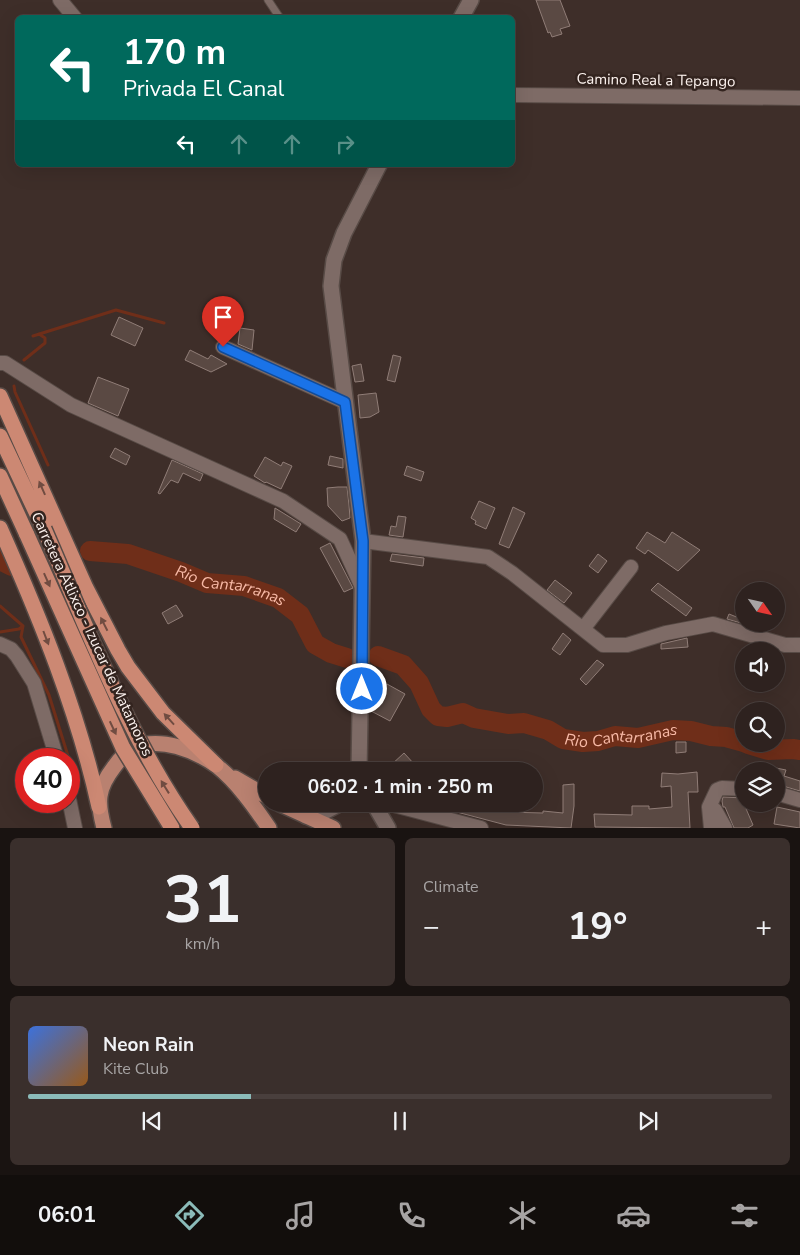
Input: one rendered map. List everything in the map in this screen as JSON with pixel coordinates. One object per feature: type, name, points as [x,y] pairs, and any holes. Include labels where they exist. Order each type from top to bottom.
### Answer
[{"type":"highway","points":[[0,396],[97,610],[128,667],[163,713],[218,768]]},
{"type":"highway","name":"Carretera Atlixco - Izucar de Matamoros","points":[[0,436],[134,730],[157,773],[192,828]]},
{"type":"highway","name":"Carretera Atlixco - Izucar de Matamoros","points":[[0,476],[123,748],[172,828]]},
{"type":"highway","points":[[0,528],[55,661],[82,744],[98,807]]},
{"type":"main road","points":[[104,828],[98,807],[101,789],[106,778],[119,760],[133,749],[151,744],[170,745],[189,751],[258,791]]},
{"type":"main road","points":[[218,768],[248,800],[269,828]]},
{"type":"main road","points":[[297,812],[334,828]]},
{"type":"street","points":[[60,0],[72,15]]},
{"type":"street","points":[[463,15],[471,0]]},
{"type":"street","name":"Camino Real a Tepango","points":[[515,94],[800,98]]},
{"type":"street","points":[[360,762],[363,541],[331,286],[334,260],[344,233],[378,167]]},
{"type":"street","points":[[223,347],[345,402]]},
{"type":"street","points":[[0,363],[5,363],[71,404],[283,501],[340,539],[362,593]]},
{"type":"street","points":[[363,541],[488,557],[512,573],[603,645],[627,645],[666,633],[712,624],[785,644],[800,645]]},
{"type":"street","points":[[582,629],[631,567]]},
{"type":"street","points":[[5,647],[21,661],[34,683],[54,748]]},
{"type":"street","points":[[711,828],[709,806],[717,790],[722,788],[735,789]]},
{"type":"street","points":[[785,796],[800,800]]},
{"type":"street","points":[[709,806],[715,810],[725,828]]},
{"type":"street","points":[[306,816],[324,812]]},
{"type":"street","points":[[379,812],[388,828]]},
{"type":"street","points":[[420,812],[481,828]]},
{"type":"street","points":[[72,813],[75,828]]},
{"type":"lane","points":[[268,0],[278,15]]},
{"type":"building","points":[[536,0],[560,0],[570,26],[560,29],[562,34],[552,37],[550,32],[548,33]]},
{"type":"building","points":[[119,317],[143,328],[135,346],[111,335]]},
{"type":"building","points":[[240,328],[254,330],[252,350],[238,344]]},
{"type":"building","points":[[190,350],[208,359],[211,355],[227,364],[211,372],[185,360]]},
{"type":"building","points":[[393,355],[401,357],[395,382],[387,380]]},
{"type":"building","points":[[361,364],[364,381],[355,382],[352,366]]},
{"type":"building","points":[[98,377],[129,389],[118,416],[88,403]]},
{"type":"building","points":[[376,393],[379,412],[370,417],[360,418],[358,395]]},
{"type":"building","points":[[115,448],[130,456],[126,465],[110,457]]},
{"type":"building","points":[[330,456],[343,459],[343,468],[328,465]]},
{"type":"building","points":[[265,457],[281,466],[283,462],[292,466],[281,489],[265,483],[254,476]]},
{"type":"building","points":[[172,460],[203,474],[200,481],[183,473],[178,483],[171,480],[160,494],[158,493]]},
{"type":"building","points":[[407,466],[424,472],[421,481],[404,475]]},
{"type":"building","points":[[347,487],[350,518],[342,521],[328,506],[327,488]]},
{"type":"building","points":[[479,501],[495,508],[486,529],[475,524],[476,521],[471,518]]},
{"type":"building","points":[[513,507],[525,513],[509,548],[499,544]]},
{"type":"building","points":[[275,508],[301,524],[296,532],[274,519]]},
{"type":"building","points":[[398,516],[406,517],[403,537],[389,535],[391,526],[396,527]]},
{"type":"building","points":[[647,532],[665,543],[672,532],[700,550],[678,571],[648,550],[645,554],[636,548]]},
{"type":"building","points":[[330,543],[353,588],[344,592],[320,548]]},
{"type":"building","points":[[392,554],[424,558],[423,566],[390,561]]},
{"type":"building","points":[[598,554],[607,561],[598,573],[589,566]]},
{"type":"building","points":[[555,580],[572,593],[564,603],[547,590]]},
{"type":"building","points":[[658,583],[692,608],[686,616],[651,590]]},
{"type":"building","points":[[176,605],[183,616],[168,624],[162,613]]},
{"type":"building","points":[[729,614],[735,616],[735,621],[727,619]]},
{"type":"building","points":[[563,633],[571,640],[560,655],[552,649]]},
{"type":"building","points":[[687,638],[688,647],[661,649],[661,644]]},
{"type":"building","points":[[597,660],[604,665],[586,685],[580,679]]},
{"type":"building","points":[[387,684],[405,694],[390,721],[371,711]]},
{"type":"building","points":[[676,742],[686,742],[686,752],[676,753]]},
{"type":"building","points":[[404,753],[412,762],[394,762]]},
{"type":"building","points":[[697,772],[698,792],[688,792],[690,828],[595,827],[594,814],[632,815],[632,806],[649,806],[649,809],[672,807],[671,786],[661,787],[662,773]]},
{"type":"building","points":[[785,776],[800,781],[800,791],[785,787]]},
{"type":"building","points":[[574,784],[571,828],[506,825],[457,812],[543,813],[543,811],[563,813],[563,785]]},
{"type":"building","points":[[723,797],[735,798],[735,812],[747,812],[753,825],[748,828],[734,828],[725,807],[723,807]]},
{"type":"building","points":[[785,809],[800,812],[800,828],[774,824],[776,812],[785,812]]},
{"type":"waterway","points":[[33,336],[116,310],[164,323]]},
{"type":"waterway","points":[[24,360],[45,343],[45,338],[39,334]]},
{"type":"waterway","points":[[14,386],[48,465]]},
{"type":"waterway","name":"Rio Cantarranas","points":[[90,551],[128,554],[207,583],[244,586],[278,598],[300,615],[315,644],[331,653],[347,658]]},
{"type":"waterway","name":"Rio Cantarranas","points":[[0,560],[12,566]]},
{"type":"waterway","points":[[0,606],[23,626],[21,637],[49,695],[66,748]]},
{"type":"waterway","points":[[0,632],[19,629],[23,626]]},
{"type":"waterway","name":"Rio Cantarranas","points":[[378,656],[403,665],[419,683],[431,709],[438,716],[447,717],[463,713],[474,718],[508,724],[524,723],[548,730],[563,739],[583,742],[598,741],[615,736],[638,738],[673,730],[691,731],[735,740]]},
{"type":"waterway","name":"Rio Cantarranas","points":[[785,749],[800,750]]},
{"type":"route","points":[[223,347],[345,402],[363,541],[362,689]]}]
